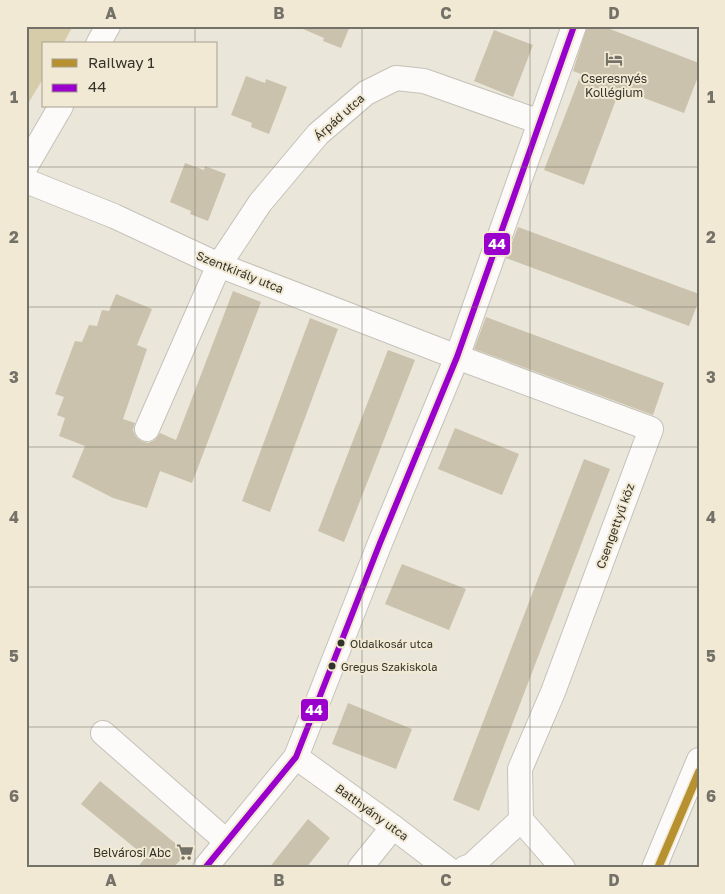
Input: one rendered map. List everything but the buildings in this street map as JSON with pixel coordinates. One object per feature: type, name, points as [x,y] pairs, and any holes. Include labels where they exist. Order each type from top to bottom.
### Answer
[{"type":"street","points":[[99,42],[108,26]]},
{"type":"street","points":[[205,868],[296,757],[380,542],[457,356],[574,26]]},
{"type":"street","name":"Árpád utca","points":[[147,429],[218,265],[260,203],[318,134],[366,93],[396,78],[424,82],[540,122]]},
{"type":"street","points":[[26,166],[60,108]]},
{"type":"street","name":"Szentkirály utca","points":[[26,181],[114,216],[218,265],[457,356]]},
{"type":"street","name":"Csengettyű köz","points":[[457,356],[651,429],[553,692],[520,769],[521,820]]},
{"type":"street","points":[[103,733],[226,841]]},
{"type":"street","name":"Batthyány utca","points":[[296,757],[394,827],[447,868]]},
{"type":"street","points":[[654,868],[699,760]]},
{"type":"street","points":[[465,868],[471,866],[521,820],[563,868]]},
{"type":"street","points":[[360,868],[394,827]]},
{"type":"shaded area","points":[[26,26],[73,26],[64,42],[42,42],[42,80],[26,107]]},
{"type":"rail line","name":"1","points":[[658,868],[699,772]]},
{"type":"transit line","name":"44","points":[[205,868],[296,757],[380,543],[457,357],[574,26]]},
{"type":"place","name":"Cseresnyés Kollégium","points":[[614,59]]},
{"type":"place","name":"Oldalkosár utca","points":[[341,643]]},
{"type":"place","name":"Gregus Szakiskola","points":[[332,666]]},
{"type":"place","name":"Belvárosi Abc","points":[[185,852]]}]
